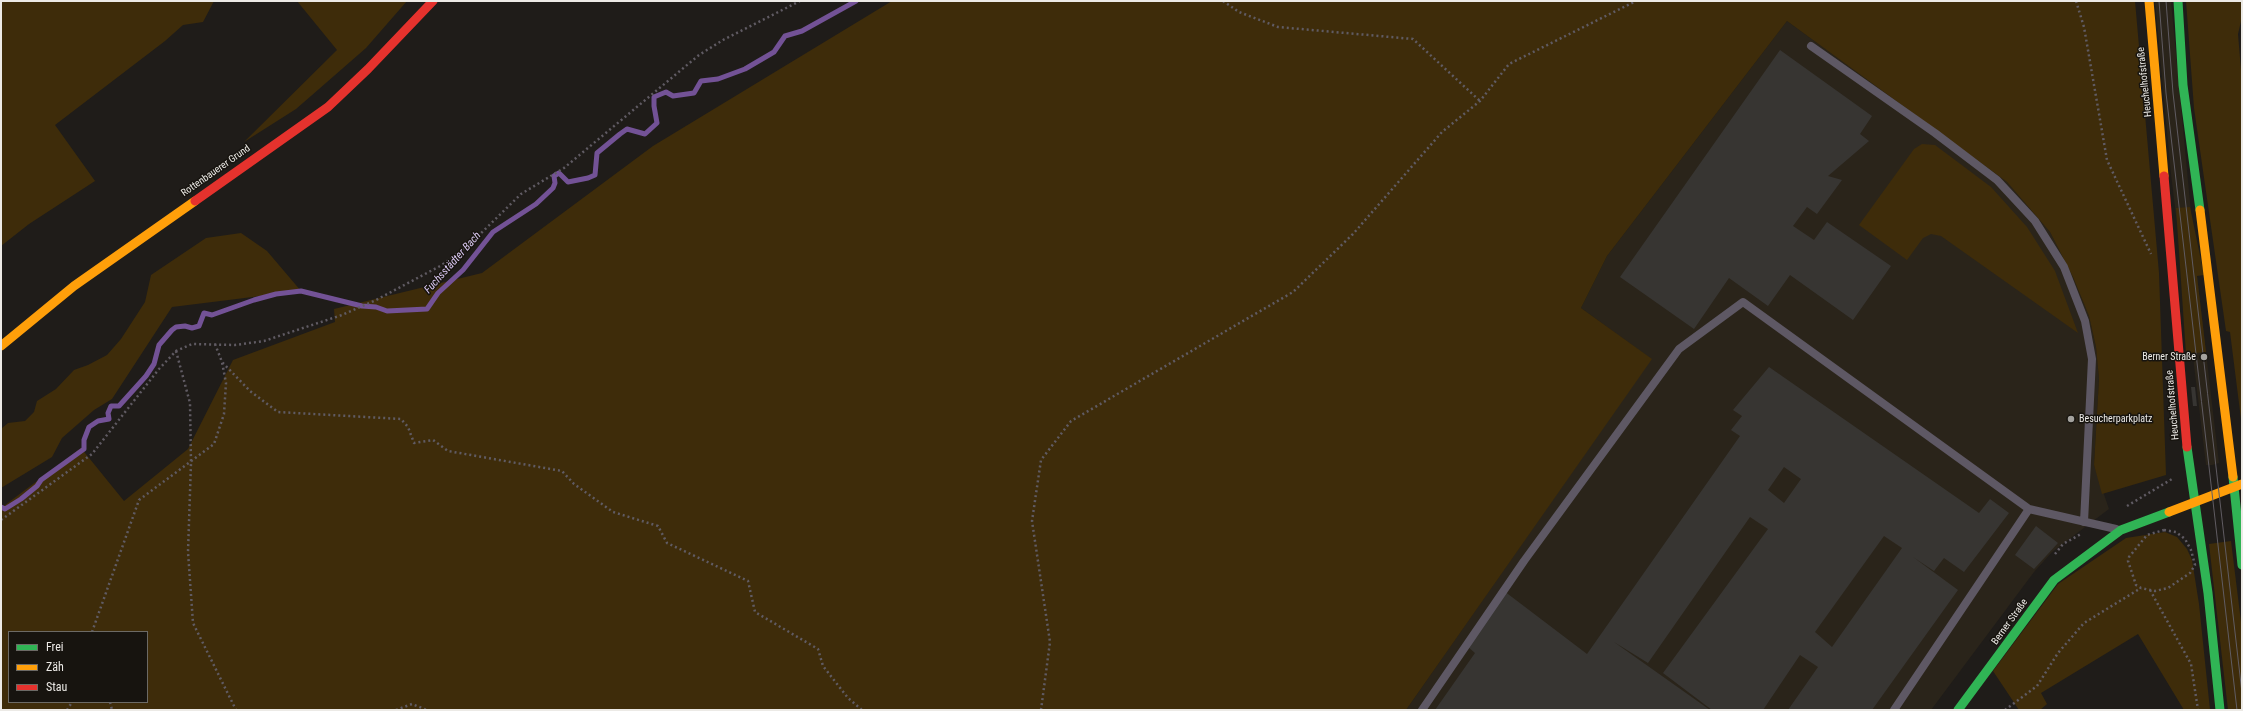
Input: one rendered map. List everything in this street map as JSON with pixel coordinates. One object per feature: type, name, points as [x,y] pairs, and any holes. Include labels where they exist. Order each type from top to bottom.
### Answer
[{"type":"main road","name":"Rottenbauerer Grund","points":[[1,346],[74,286],[328,107],[368,69],[433,1]]},
{"type":"main road","name":"Heuchelhofstraße","points":[[2150,1],[2187,450],[2208,594],[2220,710]]},
{"type":"main road","points":[[2178,1],[2183,85],[2238,486],[2242,565]]},
{"type":"main road","name":"Berner Straße","points":[[1958,710],[2054,580],[2121,530],[2238,486]]},
{"type":"lane","points":[[1811,46],[1997,180],[2035,221],[2064,267],[2085,322],[2092,359],[2084,522]]},
{"type":"lane","points":[[1422,710],[1524,561],[1679,349],[1743,302],[2029,508],[2121,530]]},
{"type":"lane","points":[[1894,710],[2029,508]]},
{"type":"path","points":[[1,520],[92,454],[159,369],[176,351],[192,344],[235,345],[264,341],[342,315],[376,300],[442,265],[470,244],[521,194],[564,168],[700,55],[723,40],[800,1]]},
{"type":"path","points":[[1223,1],[1239,12],[1278,27],[1412,39],[1480,101]]},
{"type":"path","points":[[1041,710],[1050,642],[1032,521],[1041,460],[1071,421],[1293,292],[1353,234],[1442,132],[1480,101],[1509,64],[1636,1]]},
{"type":"path","points":[[2076,1],[2084,27],[2107,160],[2133,220],[2154,260]]},
{"type":"path","points":[[92,631],[139,500],[191,463],[214,444],[224,414],[226,383],[222,362],[215,344]]},
{"type":"path","points":[[176,351],[190,403],[191,463],[188,552],[193,623],[236,710]]},
{"type":"path","points":[[222,362],[250,391],[278,412],[401,419],[408,427],[414,443],[433,440],[448,451],[562,471],[574,484],[613,512],[658,526],[667,543],[748,581],[756,612],[818,649],[823,666],[848,698],[862,710]]},
{"type":"path","points":[[2164,530],[2176,532],[2185,539],[2191,550],[2195,565],[2190,573],[2168,588],[2150,590],[2136,585],[2128,561],[2129,557],[2147,534],[2164,530]]},
{"type":"path","points":[[2005,710],[2037,686],[2058,653],[2079,627],[2095,615],[2141,588]]},
{"type":"path","points":[[2150,590],[2191,664],[2198,710]]},
{"type":"path","points":[[396,710],[412,704],[427,710]]},
{"type":"shaded area","points":[[1,1],[214,1],[203,22],[183,25],[165,41],[55,125],[95,181],[29,224],[1,246]]},
{"type":"shaded area","points":[[297,1],[407,1],[366,48],[296,109],[244,142],[337,50]]},
{"type":"shaded area","points":[[892,1],[2135,1],[2159,273],[2166,475],[2102,494],[2094,465],[2099,379],[2096,347],[2089,316],[2073,277],[2050,232],[2007,182],[1787,21],[1607,256],[1581,308],[1652,359],[1406,710],[1,710],[1,508],[81,448],[124,501],[188,449],[233,360],[335,322],[334,309],[482,273],[653,146]]},
{"type":"shaded area","points":[[2155,1],[2171,1],[2197,276],[2219,463],[2212,465],[2206,465],[2171,174]]},
{"type":"shaded area","points":[[2186,1],[2242,1],[2242,17],[2238,34],[2242,82],[2242,427],[2230,332],[2226,331],[2194,108]]},
{"type":"shaded area","points":[[1787,21],[2007,182],[2050,232],[2073,277],[2089,316],[2096,347],[2099,379],[2094,465],[2109,509],[2052,552],[2034,572],[1931,710],[1406,710],[1651,359],[1581,308],[1607,256]]},
{"type":"shaded area","points":[[1922,144],[1935,145],[1991,187],[2027,227],[2055,271],[2078,333],[1941,236],[1931,234],[1923,238],[1907,260],[1859,225],[1914,149]]},
{"type":"shaded area","points":[[2190,207],[2204,275],[2197,276],[2206,352],[2186,354],[2176,208]]},
{"type":"shaded area","points":[[241,233],[267,251],[301,291],[172,307],[112,399],[94,410],[62,438],[52,457],[1,488],[1,429],[8,423],[25,421],[34,412],[37,401],[56,389],[74,370],[88,365],[107,355],[121,339],[145,302],[151,275],[206,238]]},
{"type":"shaded area","points":[[2165,532],[2177,537],[2187,549],[2192,560],[2199,604],[2210,710],[2184,710],[2138,634],[2041,693],[2047,704],[2040,710],[2019,710],[1993,671],[2058,584],[2126,538]]},
{"type":"shaded area","points":[[2231,541],[2242,630],[2242,710],[2228,710],[2209,544]]},
{"type":"building","points":[[1780,50],[1872,116],[1860,134],[1869,141],[1828,176],[1842,180],[1817,214],[1807,207],[1793,226],[1814,240],[1827,222],[1891,266],[1853,320],[1790,275],[1768,306],[1729,278],[1694,329],[1620,277]]},
{"type":"building","points":[[1769,367],[1979,513],[1990,499],[2009,513],[1964,572],[1944,558],[1934,571],[1913,557],[1958,590],[1872,710],[1788,710],[1818,667],[1800,655],[1763,710],[1712,710],[1663,673],[1768,529],[1750,517],[1648,663],[1614,642],[1710,710],[1435,710],[1475,653],[1467,646],[1504,591],[1587,654],[1740,436],[1731,430],[1742,416],[1733,410]],"holes":[[[1784,467],[1801,479],[1784,503],[1768,490]],[[1884,536],[1902,548],[1832,647],[1815,632]]]},
{"type":"building","points":[[2191,387],[2195,387],[2197,406],[2193,406]]},
{"type":"building","points":[[2036,526],[2058,543],[2034,569],[2015,555]]},
{"type":"waterway","name":"Fuchsstädter Bach","points":[[1,507],[5,509],[21,499],[37,486],[41,480],[84,449],[84,440],[89,427],[98,421],[109,419],[108,413],[111,406],[119,406],[146,376],[154,364],[159,345],[176,327],[185,326],[192,328],[199,326],[204,313],[212,315],[276,294],[301,291],[362,306],[376,307],[387,311],[427,309],[438,293],[463,270],[493,232],[536,204],[553,188],[555,183],[554,176],[559,173],[568,182],[595,175],[597,153],[627,129],[645,134],[657,123],[654,97],[666,92],[673,96],[694,93],[701,81],[718,79],[745,69],[774,52],[785,36],[802,31],[856,1]]},
{"type":"tram line","points":[[2159,1],[2166,93],[2237,710]]},
{"type":"tram line","points":[[2166,1],[2173,93],[2242,693]]},
{"type":"traffic: fast","points":[[2178,1],[2183,85],[2200,210]]},
{"type":"traffic: fast","points":[[2187,447],[2208,593],[2220,710]]},
{"type":"traffic: fast","points":[[2233,477],[2242,565]]},
{"type":"traffic: fast","points":[[1958,710],[2054,580],[2121,530],[2169,512]]},
{"type":"traffic: slow","points":[[2149,1],[2164,176]]},
{"type":"traffic: slow","points":[[1,346],[74,286],[195,201]]},
{"type":"traffic: slow","points":[[2200,210],[2233,477]]},
{"type":"traffic: slow","points":[[2169,512],[2242,484]]},
{"type":"traffic: jam","points":[[195,201],[328,107],[368,69],[433,1]]},
{"type":"traffic: jam","points":[[2164,176],[2187,447]]},
{"type":"place","name":"Berner Straße","points":[[2204,357]]},
{"type":"place","name":"Besucherparkplatz","points":[[2071,419]]}]
